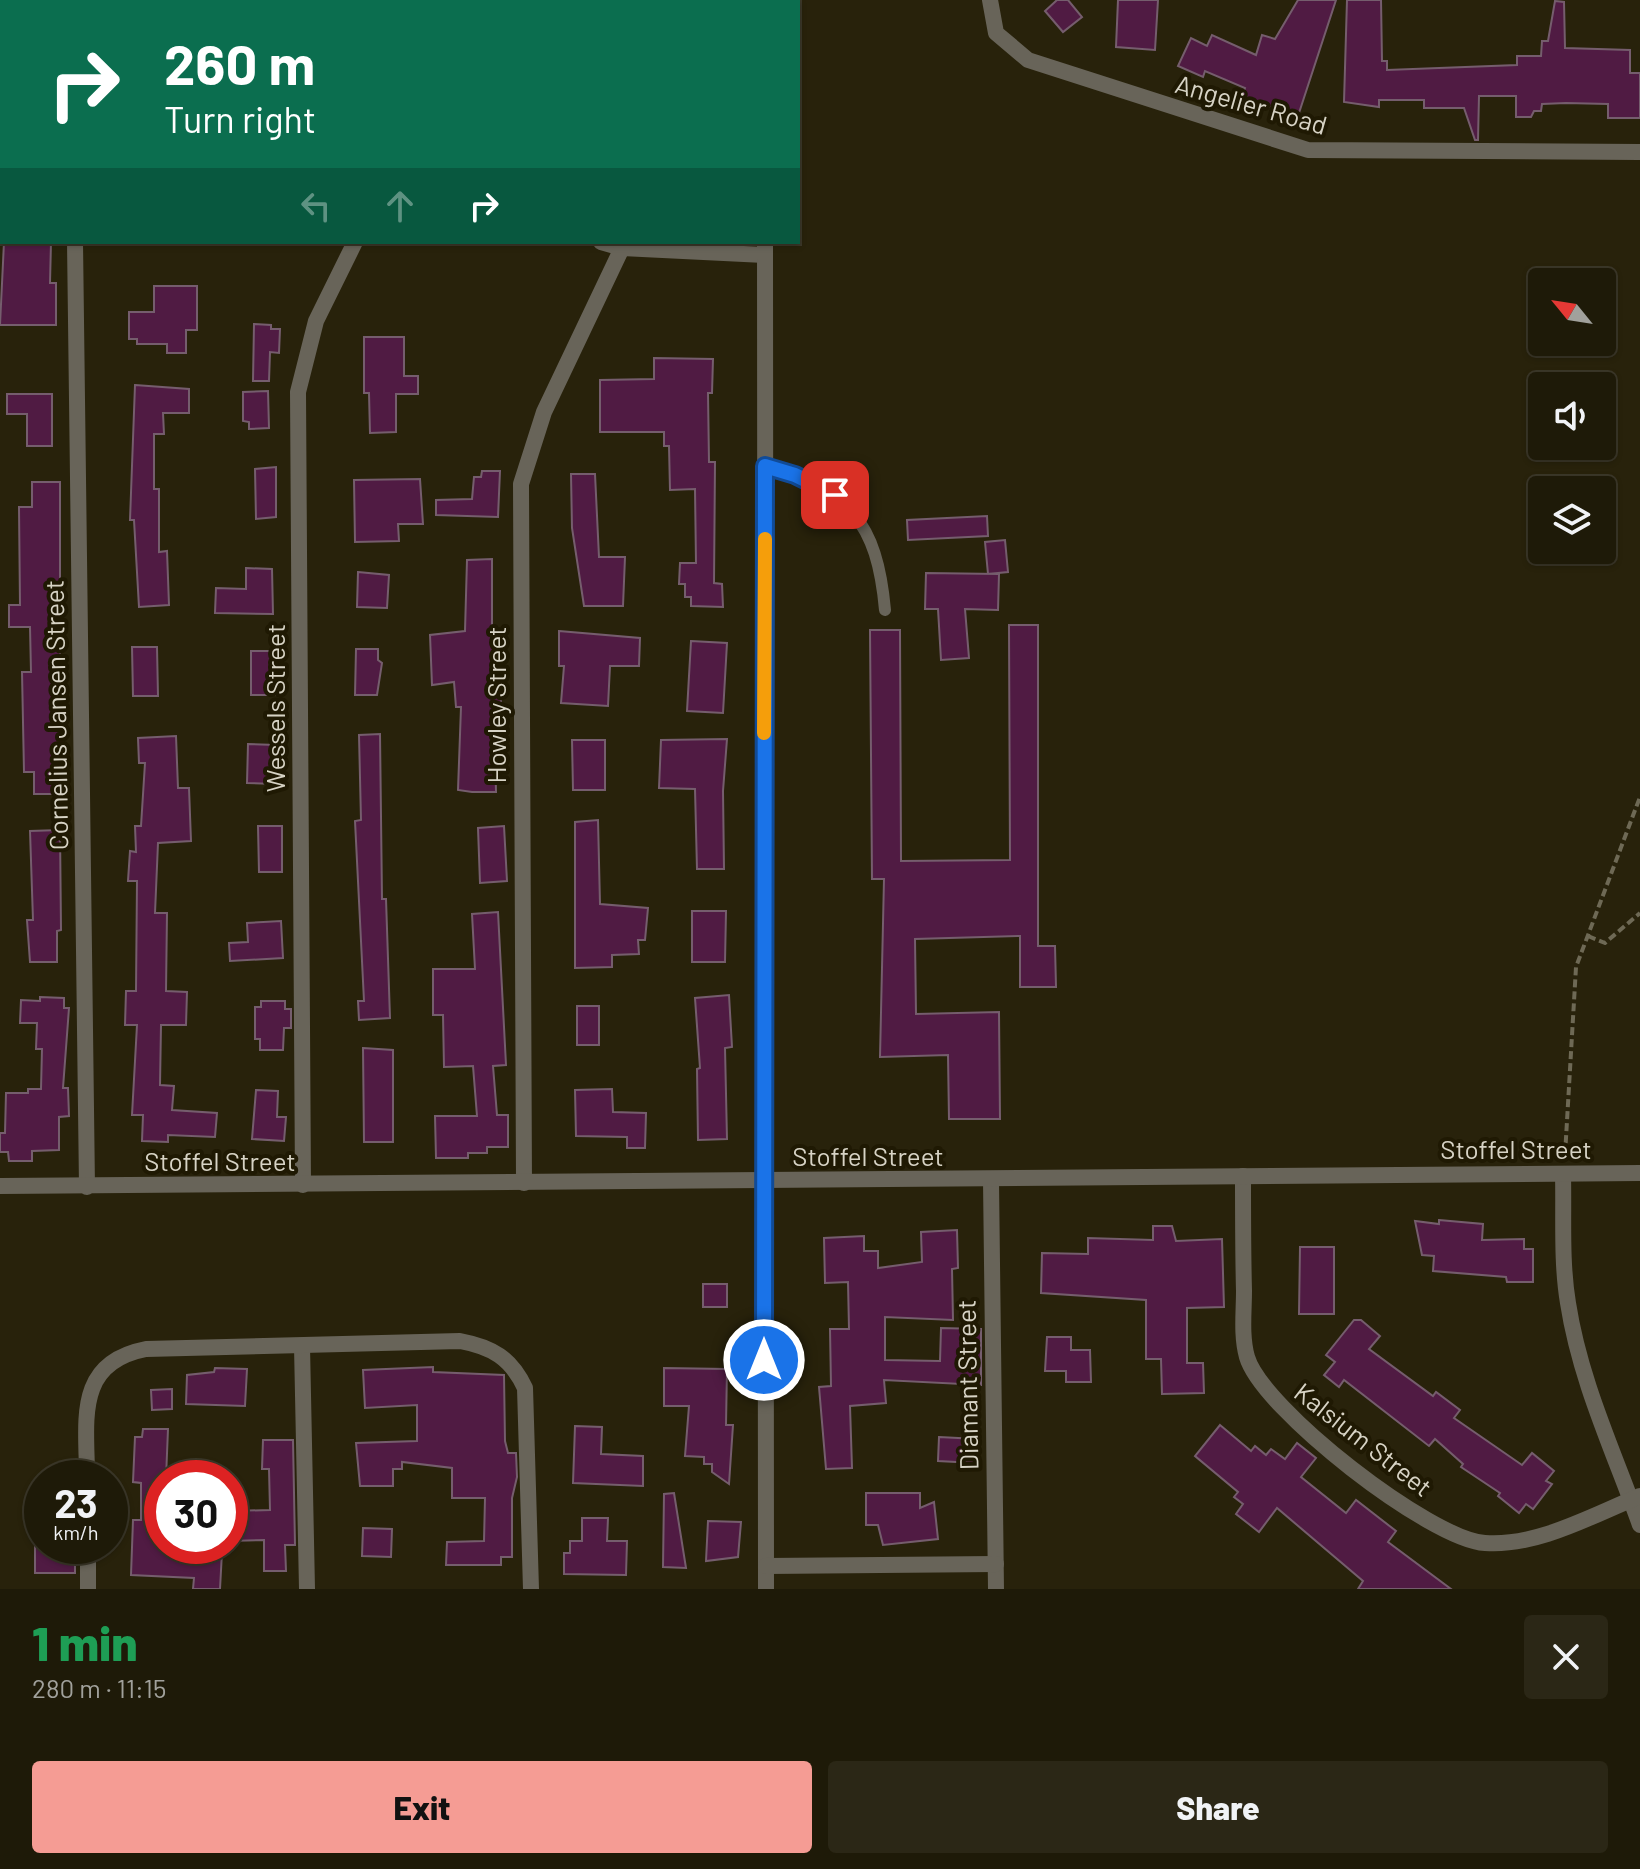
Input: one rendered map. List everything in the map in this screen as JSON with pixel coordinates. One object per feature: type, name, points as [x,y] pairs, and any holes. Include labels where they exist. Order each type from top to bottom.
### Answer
[{"type":"street","name":"Angelier Road","points":[[990,0],[996,33],[1028,60],[1308,150],[1640,152]]},
{"type":"street","name":"Cornelius Jansen Street","points":[[75,244],[87,1187]]},
{"type":"street","name":"Wessels Street","points":[[303,1185],[298,392],[316,321],[354,244]]},
{"type":"street","points":[[608,244],[622,248],[765,248],[763,1182],[766,1589]]},
{"type":"street","name":"Howley Street","points":[[524,1183],[521,484],[544,412],[622,248]]},
{"type":"street","name":"Stoffel Street","points":[[0,1186],[991,1181],[1640,1173]]},
{"type":"street","points":[[1563,1174],[1565,1278],[1574,1335],[1590,1391],[1635,1498],[1640,1525]]},
{"type":"street","name":"Kalsium Street","points":[[1243,1176],[1246,1354],[1264,1388],[1294,1419],[1351,1467],[1430,1523],[1469,1541],[1504,1543],[1544,1534],[1635,1498]]},
{"type":"street","name":"Diamant Street","points":[[991,1181],[996,1589]]},
{"type":"street","points":[[87,1460],[89,1392],[109,1362],[126,1353],[146,1349],[460,1341],[485,1345],[515,1367],[528,1403],[531,1589]]},
{"type":"street","points":[[302,1346],[307,1589]]},
{"type":"street","points":[[88,1564],[88,1589]]},
{"type":"street","points":[[766,1566],[996,1564]]},
{"type":"lane","points":[[765,466],[814,484],[853,511],[866,527],[877,554],[885,610]]},
{"type":"path","points":[[1563,1174],[1576,967],[1640,797]]},
{"type":"path","points":[[1588,936],[1605,943],[1640,913]]},
{"type":"building","points":[[1057,0],[1068,0],[1082,17],[1063,32],[1045,11]]},
{"type":"building","points":[[1118,0],[1158,0],[1155,50],[1116,47]]},
{"type":"building","points":[[1298,0],[1336,0],[1298,116],[1242,98],[1245,88],[1205,71],[1203,77],[1178,66],[1191,38],[1207,46],[1212,35],[1256,55],[1262,35],[1275,39]]},
{"type":"building","points":[[1347,0],[1381,0],[1382,61],[1387,61],[1387,70],[1517,65],[1517,56],[1541,56],[1542,41],[1548,41],[1555,1],[1564,2],[1565,48],[1630,50],[1630,73],[1640,73],[1640,118],[1608,118],[1608,104],[1566,103],[1542,104],[1541,111],[1534,111],[1531,117],[1516,117],[1516,96],[1479,96],[1478,140],[1475,140],[1464,108],[1424,108],[1424,100],[1379,100],[1379,107],[1344,102]]},
{"type":"building","points":[[4,244],[51,244],[50,283],[56,283],[56,325],[0,325]]},
{"type":"building","points":[[154,286],[197,286],[197,330],[186,330],[186,353],[167,353],[167,344],[137,344],[137,339],[129,339],[129,312],[154,312]]},
{"type":"building","points":[[254,324],[280,329],[279,353],[270,352],[269,381],[253,381]]},
{"type":"building","points":[[364,337],[404,337],[404,376],[418,376],[418,394],[396,394],[396,432],[370,433],[369,393],[364,393]]},
{"type":"building","points":[[654,358],[713,359],[712,393],[708,393],[709,462],[715,462],[714,583],[722,584],[723,607],[691,606],[691,597],[685,597],[685,584],[679,584],[680,563],[696,563],[695,489],[670,490],[669,446],[664,446],[664,432],[600,432],[600,380],[654,379]]},
{"type":"building","points":[[135,385],[189,389],[189,413],[163,413],[164,434],[154,434],[154,489],[159,489],[159,552],[167,551],[169,605],[139,607],[134,520],[130,520]]},
{"type":"building","points":[[268,391],[269,428],[249,429],[249,422],[243,421],[243,392]]},
{"type":"building","points":[[7,394],[52,394],[52,446],[27,446],[27,414],[7,414]]},
{"type":"building","points":[[276,467],[276,517],[256,519],[255,469]]},
{"type":"building","points":[[482,471],[500,471],[498,517],[436,515],[436,500],[472,499],[474,477],[481,477]]},
{"type":"building","points":[[571,474],[595,474],[599,557],[625,557],[623,606],[584,606],[572,528]]},
{"type":"building","points":[[420,479],[423,524],[398,524],[399,541],[355,542],[354,480]]},
{"type":"building","points":[[32,482],[60,482],[60,659],[64,659],[62,794],[34,794],[34,772],[24,772],[22,672],[31,672],[30,627],[9,627],[9,605],[20,605],[19,507],[32,507]]},
{"type":"building","points":[[987,516],[988,536],[908,540],[907,520]]},
{"type":"building","points":[[1005,540],[1008,572],[988,574],[985,542]]},
{"type":"building","points":[[492,559],[492,644],[499,644],[501,705],[494,706],[496,792],[472,792],[458,790],[461,707],[456,707],[454,682],[432,685],[430,635],[465,631],[467,560]]},
{"type":"building","points":[[246,568],[272,569],[273,614],[215,613],[216,588],[246,589]]},
{"type":"building","points":[[358,572],[389,575],[387,608],[357,607]]},
{"type":"building","points":[[926,573],[999,574],[998,610],[965,609],[969,658],[941,660],[938,609],[925,609]]},
{"type":"building","points":[[1009,625],[1038,625],[1038,946],[1055,946],[1056,987],[1020,987],[1020,936],[915,939],[916,1014],[999,1012],[1000,1119],[949,1119],[948,1055],[880,1057],[884,879],[872,879],[870,630],[900,630],[901,861],[1010,860]]},
{"type":"building","points":[[559,631],[640,638],[639,666],[610,666],[608,706],[561,703],[564,666],[559,666]]},
{"type":"building","points":[[691,641],[727,643],[723,713],[687,711]]},
{"type":"building","points":[[132,647],[157,647],[158,696],[133,696]]},
{"type":"building","points":[[356,649],[378,649],[378,660],[382,663],[377,695],[355,695]]},
{"type":"building","points":[[251,651],[279,651],[279,695],[251,695]]},
{"type":"building","points":[[380,734],[382,899],[386,899],[390,1018],[359,1020],[358,1001],[364,1001],[355,821],[361,820],[359,735]]},
{"type":"building","points":[[176,736],[178,788],[189,788],[191,841],[158,843],[155,913],[167,913],[166,991],[187,992],[186,1025],[161,1025],[160,1085],[174,1086],[172,1110],[217,1113],[215,1137],[168,1135],[168,1142],[142,1141],[143,1115],[132,1115],[137,1025],[125,1025],[126,991],[136,991],[137,881],[128,881],[130,851],[136,852],[135,826],[141,826],[145,763],[139,763],[138,738]]},
{"type":"building","points":[[727,739],[723,791],[724,869],[697,869],[695,789],[659,788],[661,740]]},
{"type":"building","points":[[572,740],[605,740],[605,790],[573,790]]},
{"type":"building","points":[[248,744],[276,745],[275,784],[247,783]]},
{"type":"building","points":[[598,820],[600,904],[648,908],[645,940],[638,940],[639,954],[612,955],[612,967],[575,968],[575,822]]},
{"type":"building","points":[[258,826],[282,826],[282,872],[259,872]]},
{"type":"building","points":[[504,826],[507,881],[480,883],[478,828]]},
{"type":"building","points":[[60,830],[61,930],[57,931],[57,962],[30,962],[27,920],[33,920],[30,831]]},
{"type":"building","points":[[692,911],[726,911],[725,962],[692,962]]},
{"type":"building","points":[[498,912],[506,1065],[493,1066],[497,1115],[508,1115],[508,1147],[487,1147],[487,1153],[468,1153],[468,1158],[436,1158],[435,1116],[477,1116],[473,1066],[444,1067],[443,1015],[433,1015],[433,969],[475,969],[472,914]]},
{"type":"building","points":[[281,921],[283,958],[230,961],[229,943],[248,942],[247,923]]},
{"type":"building","points":[[729,995],[732,1047],[725,1048],[727,1139],[698,1140],[697,1069],[700,1068],[695,998]]},
{"type":"building","points":[[40,997],[64,998],[64,1008],[69,1008],[63,1088],[68,1088],[69,1116],[59,1117],[59,1150],[32,1151],[32,1161],[9,1161],[8,1152],[0,1152],[0,1133],[5,1133],[6,1093],[28,1093],[28,1089],[41,1089],[42,1049],[36,1049],[37,1023],[20,1023],[21,1000],[40,1001]]},
{"type":"building","points":[[261,1001],[285,1001],[285,1009],[291,1009],[291,1028],[284,1028],[283,1050],[260,1050],[260,1039],[255,1039],[255,1007],[261,1007]]},
{"type":"building","points":[[577,1006],[599,1006],[599,1045],[577,1045]]},
{"type":"building","points":[[363,1048],[393,1050],[393,1142],[364,1142]]},
{"type":"building","points":[[612,1089],[613,1112],[646,1113],[645,1148],[627,1148],[627,1137],[576,1136],[575,1090]]},
{"type":"building","points":[[256,1090],[278,1091],[277,1117],[286,1117],[284,1141],[252,1139]]},
{"type":"building","points":[[1439,1220],[1483,1224],[1482,1240],[1524,1239],[1524,1249],[1533,1249],[1533,1282],[1507,1282],[1506,1277],[1433,1271],[1434,1256],[1422,1255],[1415,1221],[1439,1224]]},
{"type":"building","points":[[1153,1226],[1172,1226],[1176,1241],[1222,1239],[1224,1307],[1187,1308],[1187,1363],[1203,1363],[1204,1393],[1162,1394],[1161,1359],[1146,1359],[1146,1300],[1041,1293],[1042,1253],[1088,1254],[1088,1238],[1153,1240]]},
{"type":"building","points":[[957,1230],[958,1268],[952,1269],[953,1320],[885,1317],[885,1360],[940,1361],[941,1328],[981,1329],[981,1385],[884,1380],[886,1403],[850,1406],[852,1468],[826,1469],[819,1387],[831,1386],[830,1329],[849,1329],[848,1282],[825,1283],[824,1238],[864,1236],[864,1251],[878,1251],[878,1268],[922,1262],[921,1232]]},
{"type":"building","points":[[1300,1247],[1334,1247],[1334,1314],[1299,1314]]},
{"type":"building","points":[[703,1284],[727,1284],[727,1307],[703,1307]]},
{"type":"building","points":[[1354,1320],[1361,1320],[1380,1336],[1369,1349],[1433,1396],[1436,1392],[1460,1410],[1454,1418],[1522,1465],[1532,1453],[1554,1471],[1546,1481],[1552,1484],[1533,1509],[1526,1504],[1519,1513],[1498,1496],[1500,1493],[1461,1467],[1463,1464],[1435,1439],[1429,1446],[1344,1380],[1339,1387],[1324,1375],[1335,1362],[1326,1355]]},
{"type":"building","points":[[1047,1337],[1071,1337],[1071,1350],[1090,1350],[1091,1382],[1066,1382],[1066,1371],[1045,1371]]},
{"type":"building","points":[[433,1367],[433,1372],[504,1375],[505,1441],[508,1453],[516,1453],[517,1477],[512,1498],[512,1557],[501,1557],[501,1565],[446,1565],[447,1542],[484,1541],[485,1498],[452,1498],[452,1468],[402,1462],[402,1469],[393,1469],[393,1486],[360,1486],[356,1443],[417,1441],[417,1405],[365,1408],[363,1370]]},
{"type":"building","points":[[215,1368],[247,1369],[245,1406],[186,1404],[187,1375],[214,1372]]},
{"type":"building","points":[[664,1368],[727,1369],[726,1425],[733,1425],[729,1484],[712,1472],[712,1464],[704,1464],[704,1457],[685,1456],[689,1406],[664,1406]]},
{"type":"building","points":[[172,1389],[172,1409],[152,1410],[151,1390]]},
{"type":"building","points":[[1220,1425],[1251,1451],[1255,1446],[1266,1455],[1271,1449],[1285,1459],[1297,1443],[1316,1458],[1301,1477],[1346,1513],[1356,1500],[1396,1531],[1388,1542],[1451,1589],[1358,1589],[1363,1581],[1277,1508],[1259,1532],[1236,1514],[1243,1504],[1234,1497],[1238,1492],[1195,1456]]},
{"type":"building","points":[[575,1426],[602,1427],[601,1454],[643,1456],[643,1486],[573,1483]]},
{"type":"building","points":[[143,1429],[168,1429],[167,1460],[144,1460],[144,1564],[221,1564],[220,1589],[193,1589],[194,1578],[131,1575],[133,1520],[141,1520],[141,1483],[133,1482],[135,1437],[142,1437]]},
{"type":"building","points":[[939,1437],[977,1439],[975,1463],[938,1461]]},
{"type":"building","points":[[263,1440],[293,1440],[295,1545],[285,1545],[286,1571],[264,1571],[264,1540],[248,1540],[248,1511],[270,1510],[269,1469],[262,1469]]},
{"type":"building","points":[[674,1493],[686,1568],[663,1567],[664,1494]]},
{"type":"building","points":[[866,1493],[920,1493],[920,1508],[934,1502],[938,1539],[883,1545],[878,1525],[866,1525]]},
{"type":"building","points":[[582,1518],[608,1518],[607,1541],[627,1541],[626,1575],[564,1574],[564,1553],[570,1553],[570,1541],[582,1541]]},
{"type":"building","points":[[708,1521],[741,1522],[738,1557],[706,1561]]},
{"type":"building","points":[[363,1528],[392,1529],[391,1557],[362,1556]]},
{"type":"building","points":[[35,1564],[75,1564],[75,1573],[35,1573]]},
{"type":"slow traffic","points":[[764,733],[765,539]]},
{"type":"route","points":[[764,1360],[765,466],[795,475],[835,495]]}]
